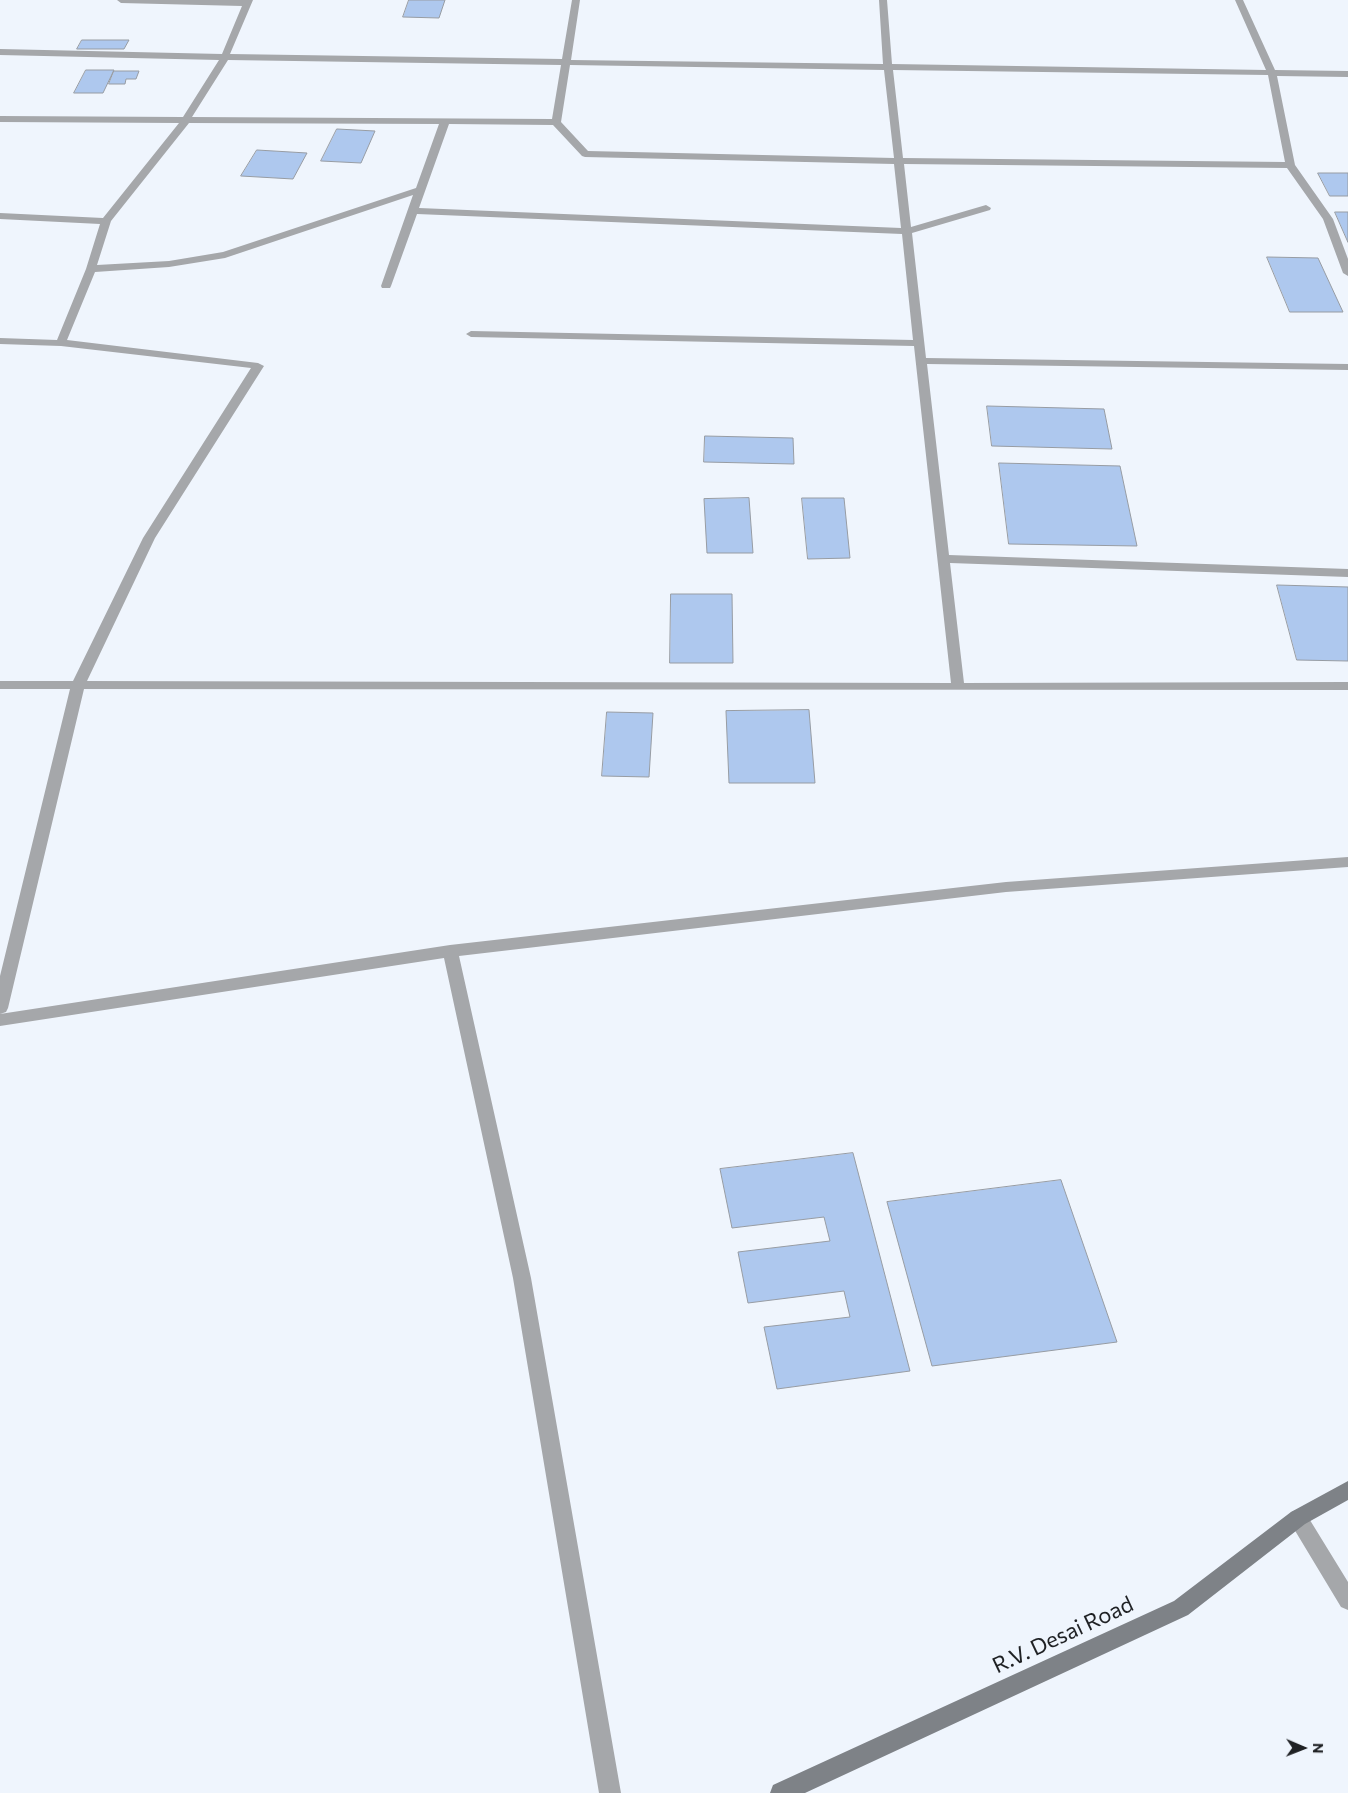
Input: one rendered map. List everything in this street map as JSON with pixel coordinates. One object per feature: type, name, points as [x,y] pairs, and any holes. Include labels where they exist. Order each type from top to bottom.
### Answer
[{"type":"street","points":[[61,343],[91,269],[106,221],[186,120],[225,57],[248,2],[121,0]]},
{"type":"street","points":[[556,122],[576,0]]},
{"type":"street","points":[[883,0],[898,161],[958,687]]},
{"type":"street","points":[[1239,0],[1272,74],[1290,164],[1328,219],[1348,272]]},
{"type":"street","points":[[0,52],[566,63],[1348,74]]},
{"type":"street","points":[[0,119],[556,122],[585,154],[898,161],[1290,164]]},
{"type":"street","points":[[386,286],[445,121]]},
{"type":"street","points":[[91,269],[169,264],[225,255],[420,190]]},
{"type":"street","points":[[412,211],[906,231],[986,208]]},
{"type":"street","points":[[0,216],[106,221]]},
{"type":"street","points":[[471,334],[919,343]]},
{"type":"street","points":[[0,342],[61,343],[258,366],[149,538],[78,685],[5,973],[0,1008]]},
{"type":"street","points":[[921,361],[1348,367]]},
{"type":"street","points":[[943,558],[1348,573]]},
{"type":"street","points":[[0,685],[1348,686]]},
{"type":"street","points":[[0,1020],[450,951],[1006,887],[1348,862]]},
{"type":"street","points":[[450,951],[522,1278],[610,1793]]},
{"type":"street","name":"R.V. Desai Road","points":[[780,1793],[1181,1608],[1298,1518],[1348,1490]]},
{"type":"street","points":[[1298,1518],[1348,1600]]},
{"type":"building","points":[[409,0],[445,0],[439,18],[403,17]]},
{"type":"building","points":[[82,40],[129,40],[124,49],[77,49]]},
{"type":"building","points":[[86,70],[114,70],[103,93],[74,93]]},
{"type":"building","points":[[114,71],[139,71],[136,79],[126,79],[125,84],[109,84]]},
{"type":"building","points":[[337,129],[375,131],[361,163],[321,161]]},
{"type":"building","points":[[257,150],[307,153],[293,179],[241,176]]},
{"type":"building","points":[[1318,173],[1348,173],[1348,196],[1330,196]]},
{"type":"building","points":[[1335,212],[1348,212],[1348,242]]},
{"type":"building","points":[[1267,257],[1318,258],[1343,312],[1290,312]]},
{"type":"building","points":[[987,406],[1104,409],[1112,449],[992,446]]},
{"type":"building","points":[[705,436],[793,438],[794,464],[704,462]]},
{"type":"building","points":[[999,463],[1120,466],[1137,546],[1009,544]]},
{"type":"building","points":[[749,498],[753,553],[707,553],[704,499]]},
{"type":"building","points":[[802,498],[844,498],[850,558],[808,559]]},
{"type":"building","points":[[1277,585],[1348,587],[1348,661],[1297,660]]},
{"type":"building","points":[[671,594],[732,594],[733,663],[670,663]]},
{"type":"building","points":[[809,710],[815,783],[729,783],[726,711]]},
{"type":"building","points":[[607,712],[653,713],[649,777],[602,776]]},
{"type":"building","points":[[853,1153],[910,1371],[777,1389],[764,1327],[850,1317],[844,1291],[748,1303],[738,1252],[830,1241],[824,1217],[732,1228],[720,1169]]},
{"type":"building","points":[[1061,1180],[1117,1342],[932,1366],[887,1202]]}]
